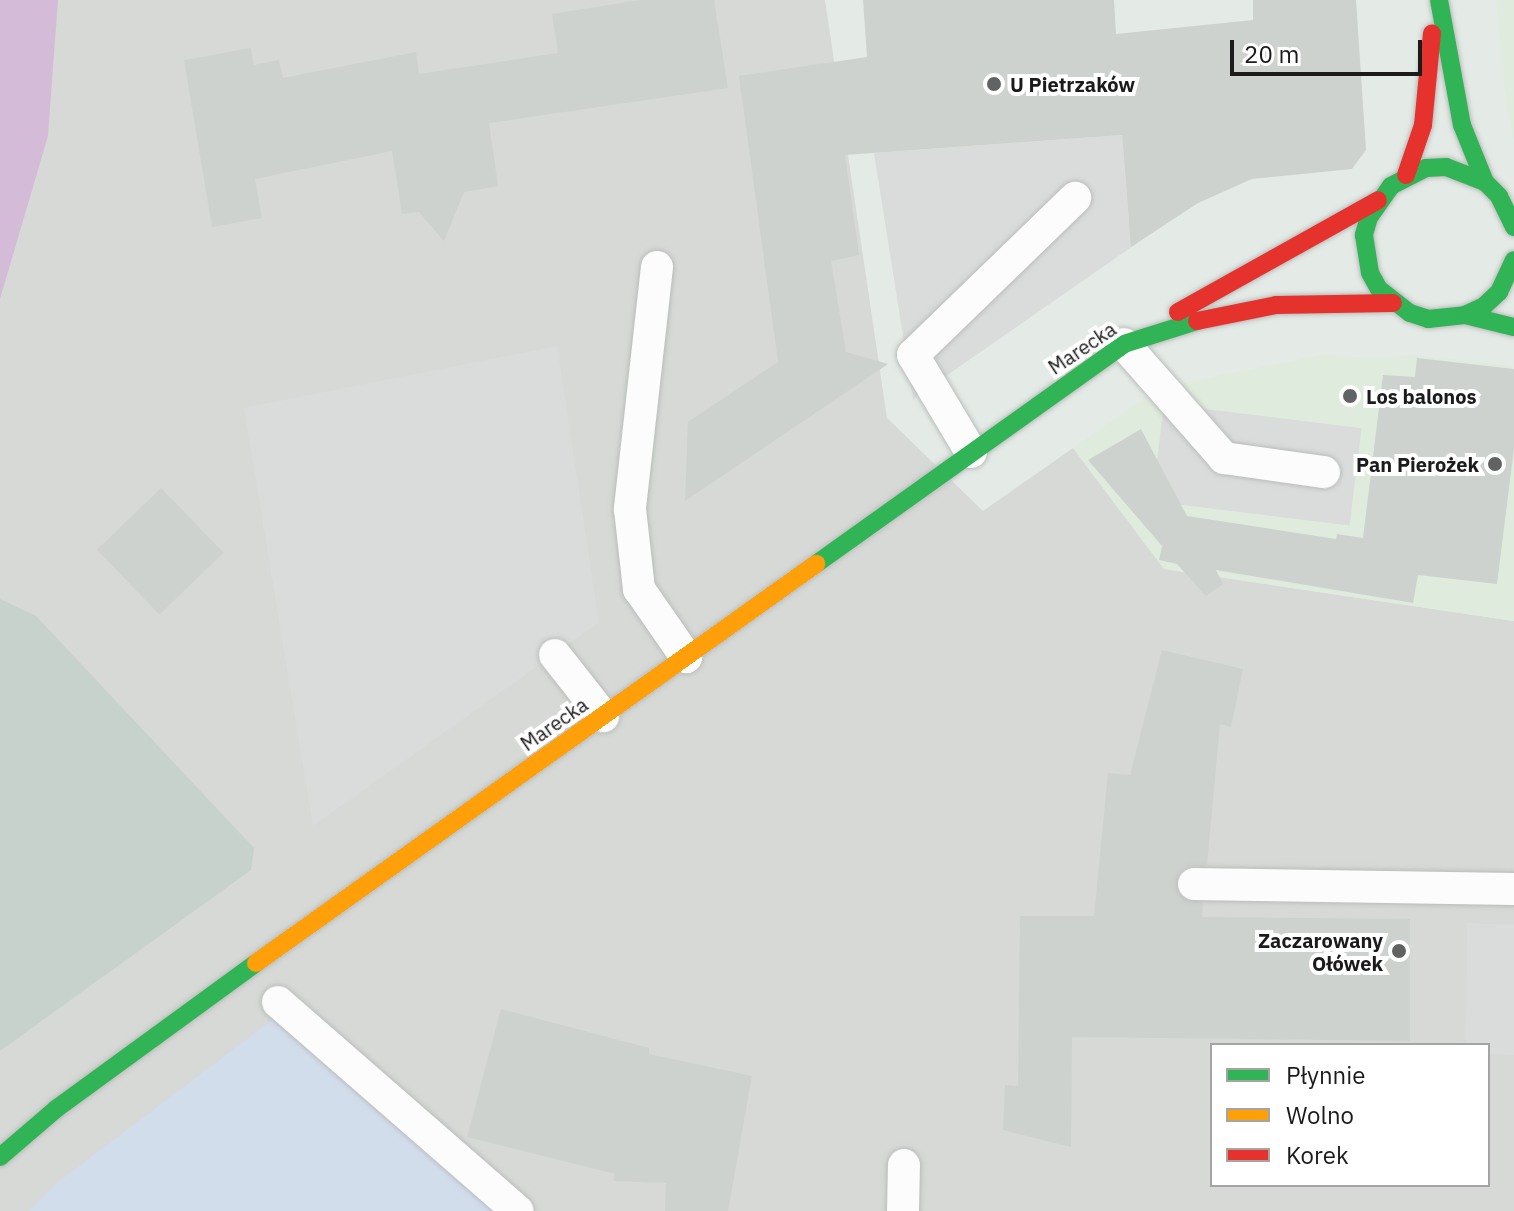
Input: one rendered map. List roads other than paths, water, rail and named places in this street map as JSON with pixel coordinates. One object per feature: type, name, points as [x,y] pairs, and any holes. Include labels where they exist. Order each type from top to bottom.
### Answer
[{"type":"street","points":[[1437,0],[1423,125],[1406,175],[1378,200],[1364,235],[1365,255],[1379,289],[1393,303],[1428,319],[1465,315],[1514,327]]},
{"type":"street","points":[[1437,0],[1470,155],[1485,182],[1499,196],[1514,227]]},
{"type":"street","points":[[1406,175],[1446,167],[1485,182]]},
{"type":"street","name":"Marecka","points":[[0,1157],[56,1109],[225,985],[971,452],[1203,296],[1378,200]]},
{"type":"street","points":[[1465,315],[1499,292],[1514,260]]},
{"type":"street","name":"Marecka","points":[[1132,341],[1276,305],[1343,300],[1393,303]]},
{"type":"lane","points":[[971,452],[913,355],[1075,198]]},
{"type":"lane","points":[[657,267],[630,509],[639,589],[686,657]]},
{"type":"lane","points":[[1132,341],[1224,458],[1324,472]]},
{"type":"lane","points":[[555,655],[603,716]]},
{"type":"lane","points":[[1194,884],[1514,889]]},
{"type":"lane","points":[[278,1002],[518,1211]]},
{"type":"lane","points":[[903,1211],[904,1165]]},
{"type":"place","name":"U Pietrzaków","points":[[994,84]]},
{"type":"place","name":"Los balonos","points":[[1350,396]]},
{"type":"place","name":"Pan Pierożek","points":[[1495,464]]},
{"type":"place","name":"Zaczarowany Ołówek","points":[[1399,951]]}]
